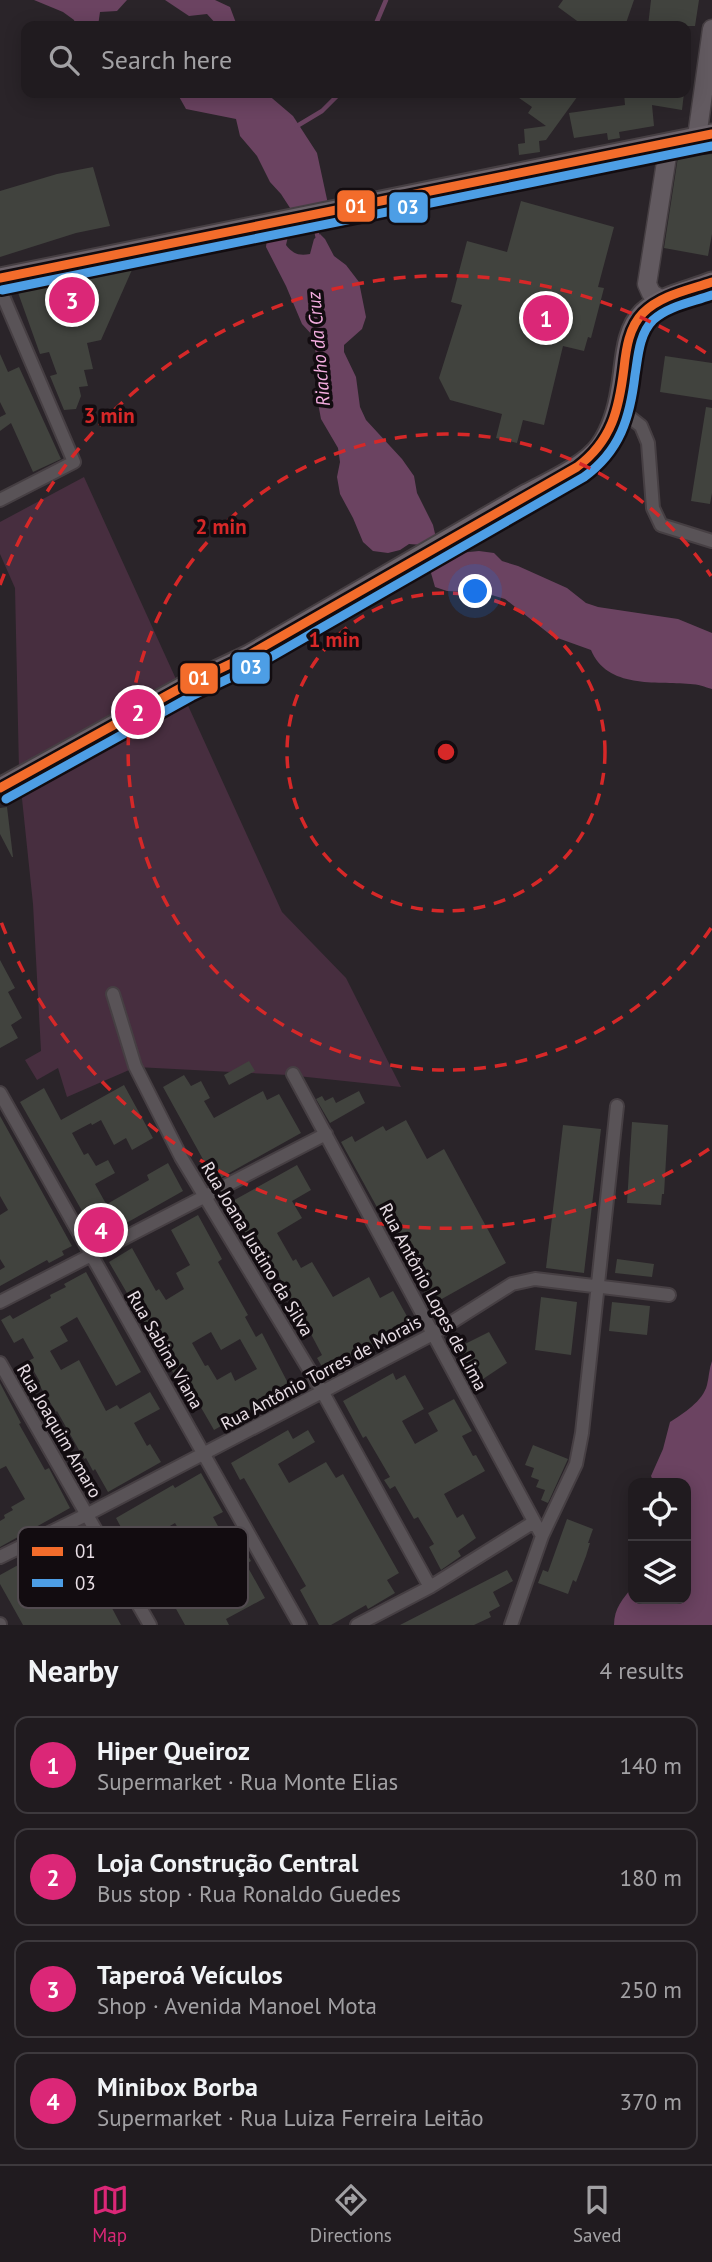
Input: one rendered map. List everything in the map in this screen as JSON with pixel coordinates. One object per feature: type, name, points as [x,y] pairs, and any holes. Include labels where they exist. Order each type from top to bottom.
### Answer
[{"type":"main road","points":[[0,278],[704,136]]},
{"type":"main road","points":[[0,788],[186,685],[249,655],[566,473],[600,447],[617,407],[626,353],[634,326],[644,312],[662,300],[712,282]]},
{"type":"street","points":[[704,136],[712,29]]},
{"type":"street","points":[[662,300],[651,293],[648,284],[670,143]]},
{"type":"street","points":[[0,289],[74,462],[0,500]]},
{"type":"street","points":[[617,407],[641,426],[648,443],[653,508],[662,525],[712,541]]},
{"type":"street","name":"Rua Joana Justino da Silva","points":[[113,994],[139,1076],[181,1157],[323,1391],[430,1587]]},
{"type":"street","name":"Rua Antônio Lopes de Lima","points":[[293,1074],[542,1536]]},
{"type":"street","name":"Rua Sabina Viana","points":[[0,1093],[245,1527]]},
{"type":"street","points":[[511,1625],[542,1536],[571,1475],[582,1433],[617,1105]]},
{"type":"street","points":[[0,1302],[326,1134]]},
{"type":"street","name":"Rua Antônio Torres de Morais","points":[[61,1527],[433,1334],[512,1284],[535,1279],[669,1295]]},
{"type":"street","name":"Rua Joaquim Amaro","points":[[0,1363],[93,1527]]},
{"type":"street","points":[[357,1625],[430,1587],[534,1522]]},
{"type":"street","name":"Rua Sabina Viana","points":[[248,1533],[299,1625]]},
{"type":"street","name":"Rua Antônio Torres de Morais","points":[[0,1556],[18,1547]]},
{"type":"street","name":"Rua Joaquim Amaro","points":[[140,1608],[150,1625]]},
{"type":"shaded area","points":[[84,477],[282,912],[346,978],[401,1087],[288,1075],[136,1067],[67,1097],[58,1068],[37,1080],[25,1060],[41,1051],[33,904],[19,770],[15,588],[0,554],[0,522]]},
{"type":"water","points":[[34,0],[127,0],[117,11],[100,12],[99,21],[74,21],[63,12]]},
{"type":"water","points":[[165,0],[215,0],[230,7],[235,21],[213,21],[207,14],[189,16]]},
{"type":"water","points":[[180,98],[272,98],[293,116],[317,153],[328,204],[292,211],[270,182],[257,156],[240,136],[236,119],[186,109]]},
{"type":"water","points":[[291,224],[286,245],[291,250],[299,254],[310,254],[314,239],[320,234],[334,256],[346,265],[359,282],[366,317],[362,329],[344,345],[344,352],[356,377],[360,407],[366,420],[414,476],[417,493],[433,525],[436,538],[447,549],[459,553],[494,553],[502,561],[567,588],[586,603],[678,619],[712,633],[712,689],[696,684],[648,682],[620,677],[598,663],[591,650],[552,636],[505,599],[485,593],[447,591],[435,587],[423,545],[409,544],[388,553],[373,551],[363,542],[340,494],[337,477],[340,462],[338,448],[321,419],[318,403],[322,384],[314,337],[302,324],[266,247],[268,229]]},
{"type":"water","points":[[712,1361],[712,1625],[614,1625],[617,1609],[628,1593],[628,1604],[691,1604],[691,1478],[651,1476],[663,1449],[670,1422],[692,1406],[707,1385]]},
{"type":"building","points":[[563,0],[634,0],[627,21],[577,21],[558,7]]},
{"type":"building","points":[[651,0],[699,0],[695,26],[691,26],[691,21],[649,21]]},
{"type":"building","points":[[519,98],[576,98],[546,140],[539,141],[540,152],[519,155],[518,144],[525,143],[524,129],[546,126],[528,113],[532,107]]},
{"type":"building","points":[[624,98],[683,98],[682,110],[652,105],[654,126],[619,132],[620,138],[608,140],[607,133],[574,138],[569,113],[625,105]]},
{"type":"building","points":[[712,154],[712,234],[708,256],[664,248],[678,157]]},
{"type":"building","points":[[93,167],[110,226],[76,233],[0,257],[0,191],[57,174]]},
{"type":"building","points":[[521,201],[614,227],[598,287],[604,288],[591,338],[588,337],[584,351],[563,346],[544,425],[523,420],[517,443],[496,438],[502,414],[450,400],[439,378],[462,305],[451,302],[467,241],[507,252]]},
{"type":"building","points":[[135,263],[101,340],[87,343],[93,369],[84,370],[88,386],[79,387],[81,396],[76,409],[64,410],[50,376],[57,374],[49,352],[40,354],[16,287]]},
{"type":"building","points":[[0,354],[8,372],[19,367],[61,459],[33,472],[11,423],[0,431],[0,417],[6,414],[0,402]]},
{"type":"building","points":[[665,356],[712,363],[712,400],[660,392]]},
{"type":"building","points":[[706,407],[712,408],[710,504],[691,501]]},
{"type":"building","points":[[7,807],[13,857],[0,834],[0,808]]},
{"type":"building","points":[[0,960],[15,988],[8,992],[22,1018],[11,1025],[18,1038],[0,1048]]},
{"type":"building","points":[[249,1061],[255,1071],[229,1085],[224,1075]]},
{"type":"building","points":[[184,1075],[191,1086],[201,1081],[210,1098],[204,1101],[214,1118],[263,1091],[267,1100],[279,1094],[301,1133],[215,1181],[163,1087]]},
{"type":"building","points":[[124,1085],[153,1138],[132,1150],[126,1138],[114,1145],[101,1120],[72,1133],[84,1155],[88,1153],[96,1166],[108,1160],[115,1173],[95,1184],[105,1202],[107,1204],[149,1180],[147,1175],[168,1163],[183,1191],[98,1239],[20,1102],[44,1088],[61,1120]]},
{"type":"building","points":[[359,1091],[365,1103],[330,1123],[316,1099],[322,1096],[325,1101],[333,1097],[336,1103]]},
{"type":"building","points":[[0,1116],[72,1246],[62,1251],[64,1255],[49,1263],[47,1260],[0,1286],[0,1270],[5,1267],[0,1259],[0,1215],[8,1210],[0,1196]]},
{"type":"building","points":[[406,1120],[427,1159],[444,1149],[506,1263],[431,1305],[341,1142],[352,1136],[355,1142],[383,1126],[386,1131]]},
{"type":"building","points":[[632,1122],[668,1125],[661,1205],[627,1203]]},
{"type":"building","points":[[563,1125],[601,1129],[584,1273],[546,1268]]},
{"type":"building","points":[[297,1165],[311,1190],[292,1201],[302,1218],[277,1233],[293,1261],[296,1259],[301,1268],[312,1262],[333,1297],[369,1277],[380,1298],[393,1291],[414,1329],[358,1357],[356,1354],[325,1372],[317,1358],[322,1355],[292,1298],[290,1299],[276,1270],[268,1274],[229,1203]]},
{"type":"building","points":[[198,1215],[222,1259],[218,1262],[248,1315],[245,1317],[256,1337],[262,1333],[290,1387],[214,1430],[199,1404],[193,1407],[109,1262],[132,1248],[156,1291],[159,1289],[166,1300],[184,1289],[176,1273],[190,1265],[171,1230]],"holes":[[[211,1332],[221,1350],[240,1339],[257,1369],[235,1381],[231,1372],[217,1380],[208,1365],[205,1366],[192,1343]]]},
{"type":"building","points":[[617,1259],[654,1264],[652,1277],[615,1273]]},
{"type":"building","points":[[86,1272],[141,1372],[116,1386],[77,1317],[60,1327],[68,1341],[50,1351],[61,1370],[79,1360],[106,1411],[117,1405],[120,1409],[150,1392],[160,1409],[134,1423],[147,1446],[150,1444],[161,1462],[108,1492],[95,1469],[93,1471],[86,1458],[84,1459],[38,1383],[40,1382],[28,1361],[34,1358],[23,1338],[14,1343],[1,1320],[10,1315],[13,1319],[51,1298],[50,1295],[66,1287],[64,1284]]},
{"type":"building","points":[[541,1297],[577,1302],[571,1355],[535,1350]]},
{"type":"building","points":[[612,1302],[650,1306],[647,1335],[609,1331]]},
{"type":"building","points":[[489,1332],[507,1363],[477,1383],[457,1348]]},
{"type":"building","points":[[393,1373],[396,1380],[405,1375],[424,1409],[402,1421],[415,1444],[438,1431],[428,1413],[454,1399],[472,1431],[462,1436],[485,1471],[444,1494],[457,1518],[463,1514],[476,1538],[458,1551],[461,1556],[441,1570],[429,1547],[434,1544],[418,1517],[414,1519],[395,1486],[390,1489],[384,1480],[390,1477],[366,1436],[363,1438],[343,1401]]},
{"type":"building","points":[[0,1383],[21,1423],[19,1424],[45,1470],[49,1468],[70,1508],[36,1527],[18,1527],[18,1537],[0,1547],[0,1521],[13,1510],[11,1507],[25,1499],[6,1466],[0,1469]]},
{"type":"building","points":[[288,1430],[293,1439],[308,1430],[315,1442],[278,1464],[289,1483],[326,1462],[336,1478],[343,1474],[399,1573],[387,1580],[395,1593],[368,1609],[366,1605],[331,1625],[319,1625],[300,1590],[306,1586],[244,1478],[240,1480],[231,1463]]},
{"type":"building","points":[[533,1445],[568,1459],[548,1503],[541,1500],[545,1490],[536,1487],[539,1480],[531,1477],[534,1468],[525,1465]]},
{"type":"building","points":[[201,1473],[223,1512],[213,1517],[218,1527],[177,1527],[175,1523],[168,1527],[121,1527],[116,1518],[173,1485],[175,1488]]},
{"type":"building","points":[[567,1519],[593,1529],[576,1582],[573,1580],[568,1594],[538,1583],[543,1570],[548,1572]]},
{"type":"building","points":[[18,1565],[18,1608],[112,1608],[121,1625],[23,1625],[0,1584],[0,1575]]},
{"type":"building","points":[[248,1568],[265,1598],[248,1607]]},
{"type":"building","points":[[507,1570],[513,1581],[493,1592],[500,1606],[489,1612],[491,1617],[474,1625],[400,1625]]},
{"type":"building","points":[[176,1608],[246,1608],[226,1619],[229,1625],[185,1625]]},
{"type":"waterway","points":[[377,21],[386,0]]},
{"type":"waterway","points":[[297,126],[322,111],[335,98]]},
{"type":"waterway","name":"Riacho da Cruz","points":[[314,220],[319,243]]},
{"type":"transit line","name":"01","points":[[0,278],[712,134]]},
{"type":"transit line","name":"03","points":[[2,290],[712,146]]},
{"type":"transit line","name":"01","points":[[0,788],[186,685],[249,655],[577,467],[598,446],[612,423],[629,339],[638,319],[650,307],[667,297],[712,282]]},
{"type":"transit line","name":"03","points":[[6,799],[192,696],[255,666],[584,477],[606,456],[621,432],[630,405],[640,346],[648,326],[666,311],[712,295]]},
{"type":"place","name":"Taperoá Veículos","points":[[72,300]]},
{"type":"place","name":"Hiper Queiroz","points":[[546,318]]},
{"type":"place","name":"Loja Construção Central","points":[[138,712]]},
{"type":"place","name":"Minibox Borba","points":[[101,1230]]}]
